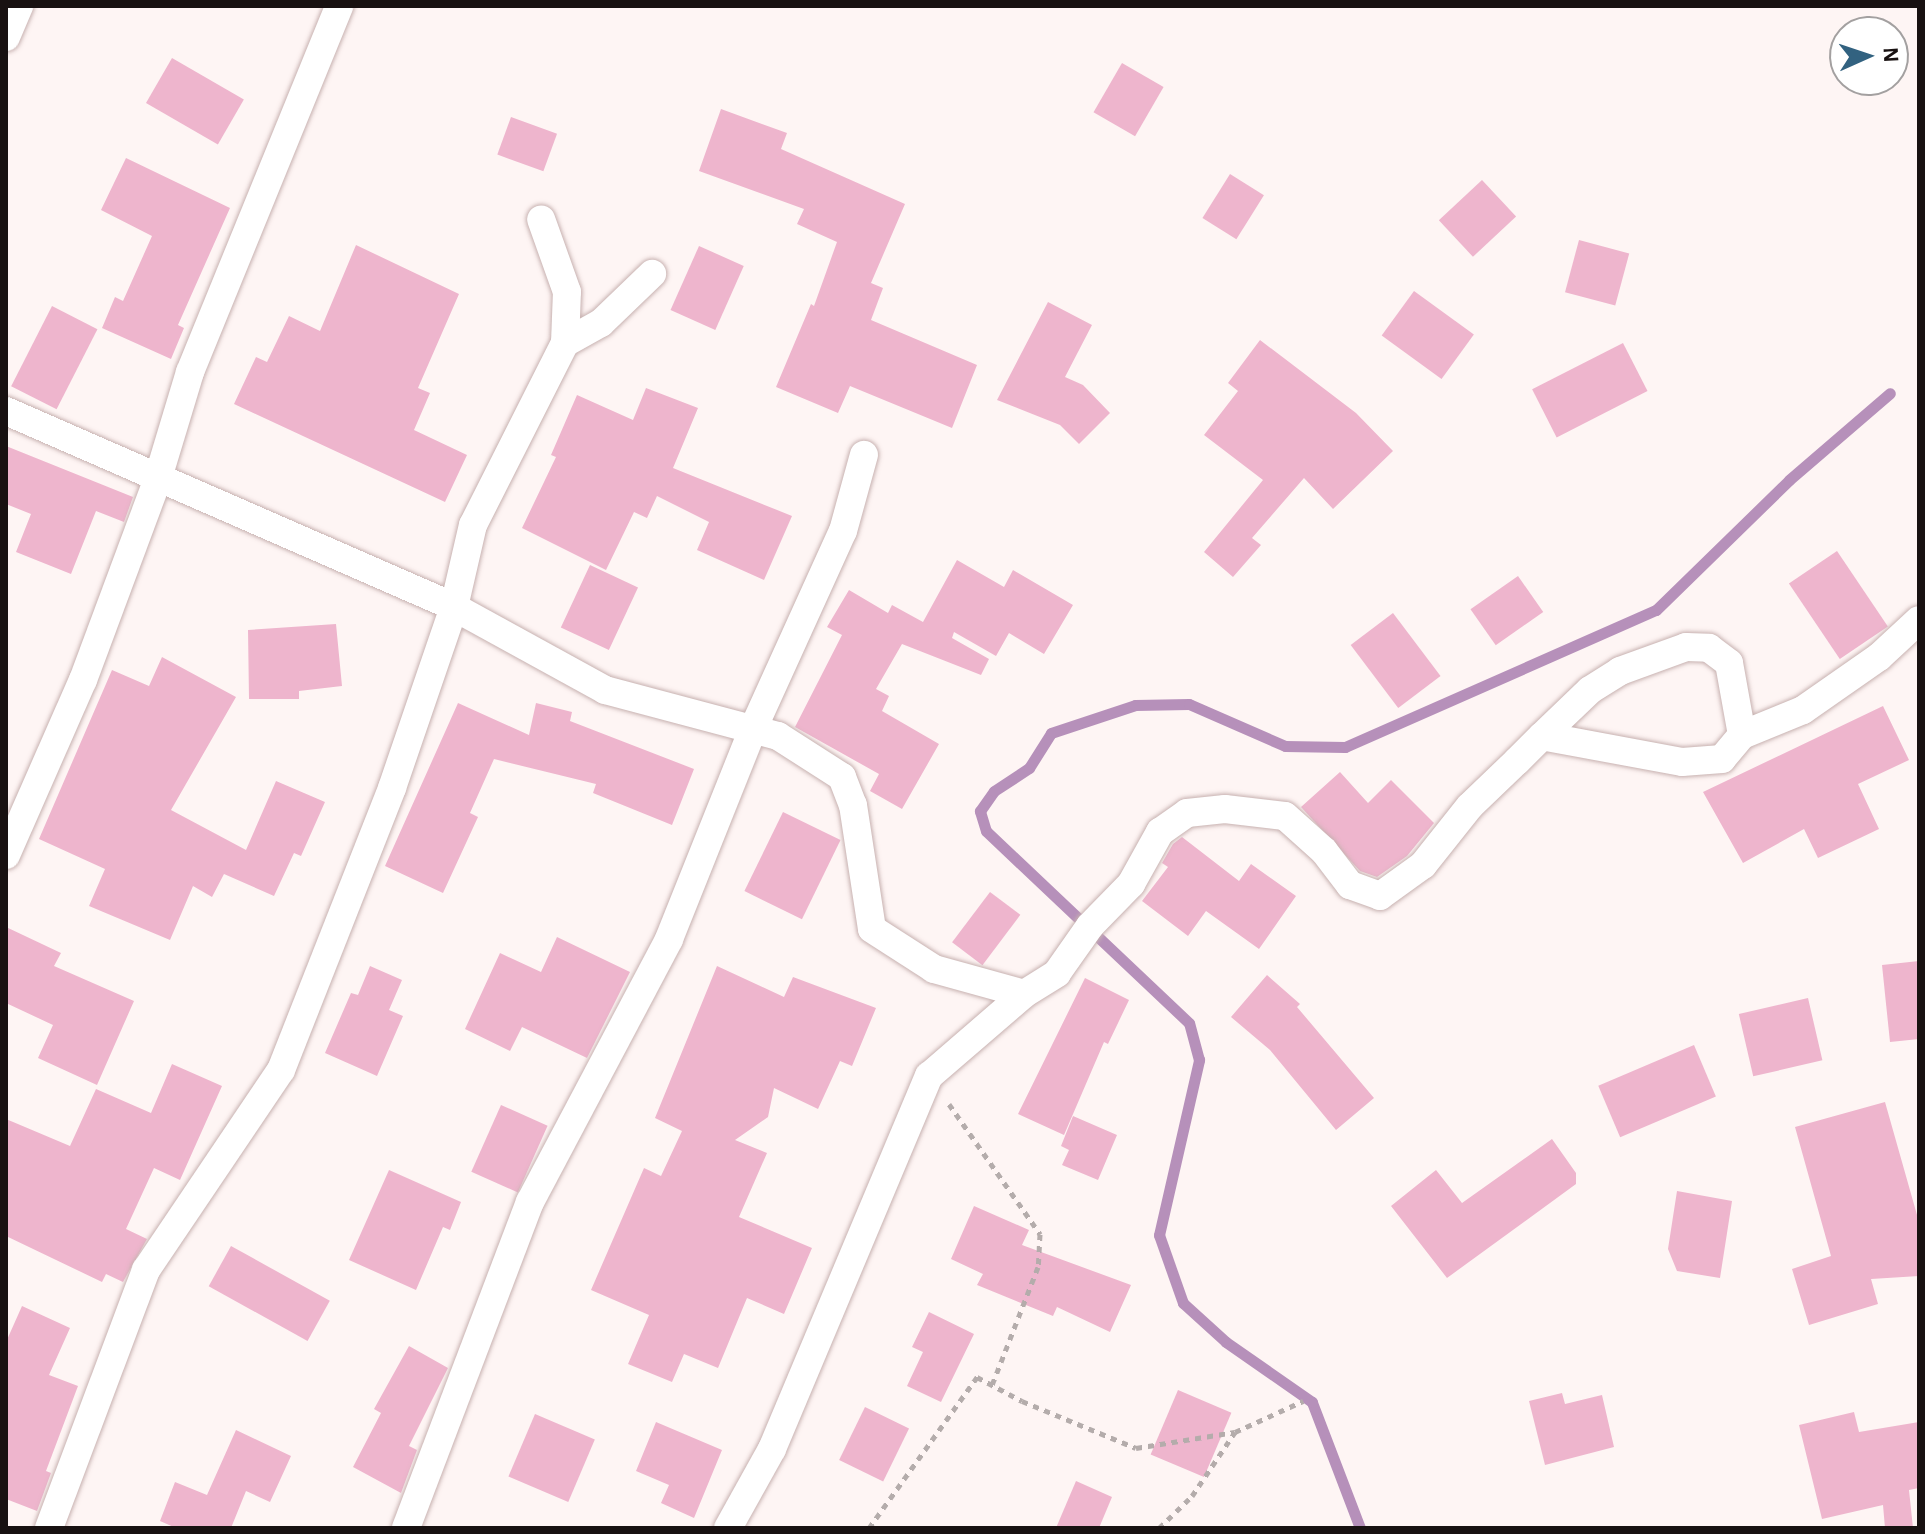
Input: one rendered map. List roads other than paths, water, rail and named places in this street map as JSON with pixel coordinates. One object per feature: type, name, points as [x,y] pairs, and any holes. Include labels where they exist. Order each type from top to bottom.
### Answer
[{"type":"street","points":[[6,37],[19,6]]},
{"type":"street","points":[[6,855],[83,680],[158,478],[190,372],[339,6]]},
{"type":"street","points":[[49,1528],[146,1270],[281,1070],[392,788],[454,607],[473,525],[565,343],[567,292],[541,219]]},
{"type":"street","points":[[565,343],[601,323],[652,274]]},
{"type":"street","points":[[6,411],[454,607],[605,690],[778,736],[842,777],[853,805],[872,929],[934,969],[1024,994]]},
{"type":"street","points":[[406,1528],[530,1202],[669,939],[753,729],[843,531],[864,455]]},
{"type":"street","points":[[1542,736],[1682,762],[1722,759],[1742,735],[1803,710],[1879,657],[1919,620]]},
{"type":"street","points":[[728,1528],[772,1449],[929,1076],[1024,994],[1057,973],[1094,922],[1131,884],[1160,832],[1187,813],[1225,809],[1285,816],[1324,851],[1350,885],[1380,896],[1423,865],[1470,806],[1590,690],[1620,671],[1686,647],[1709,648],[1729,663],[1742,735]]},
{"type":"waterway","points":[[1360,1528],[1312,1402],[1226,1342],[1183,1303],[1159,1235],[1199,1060],[1189,1023],[986,831],[980,811],[994,791],[1029,768],[1051,733],[1135,705],[1189,704],[1285,746],[1345,747],[1656,610],[1789,480],[1890,393]]}]
